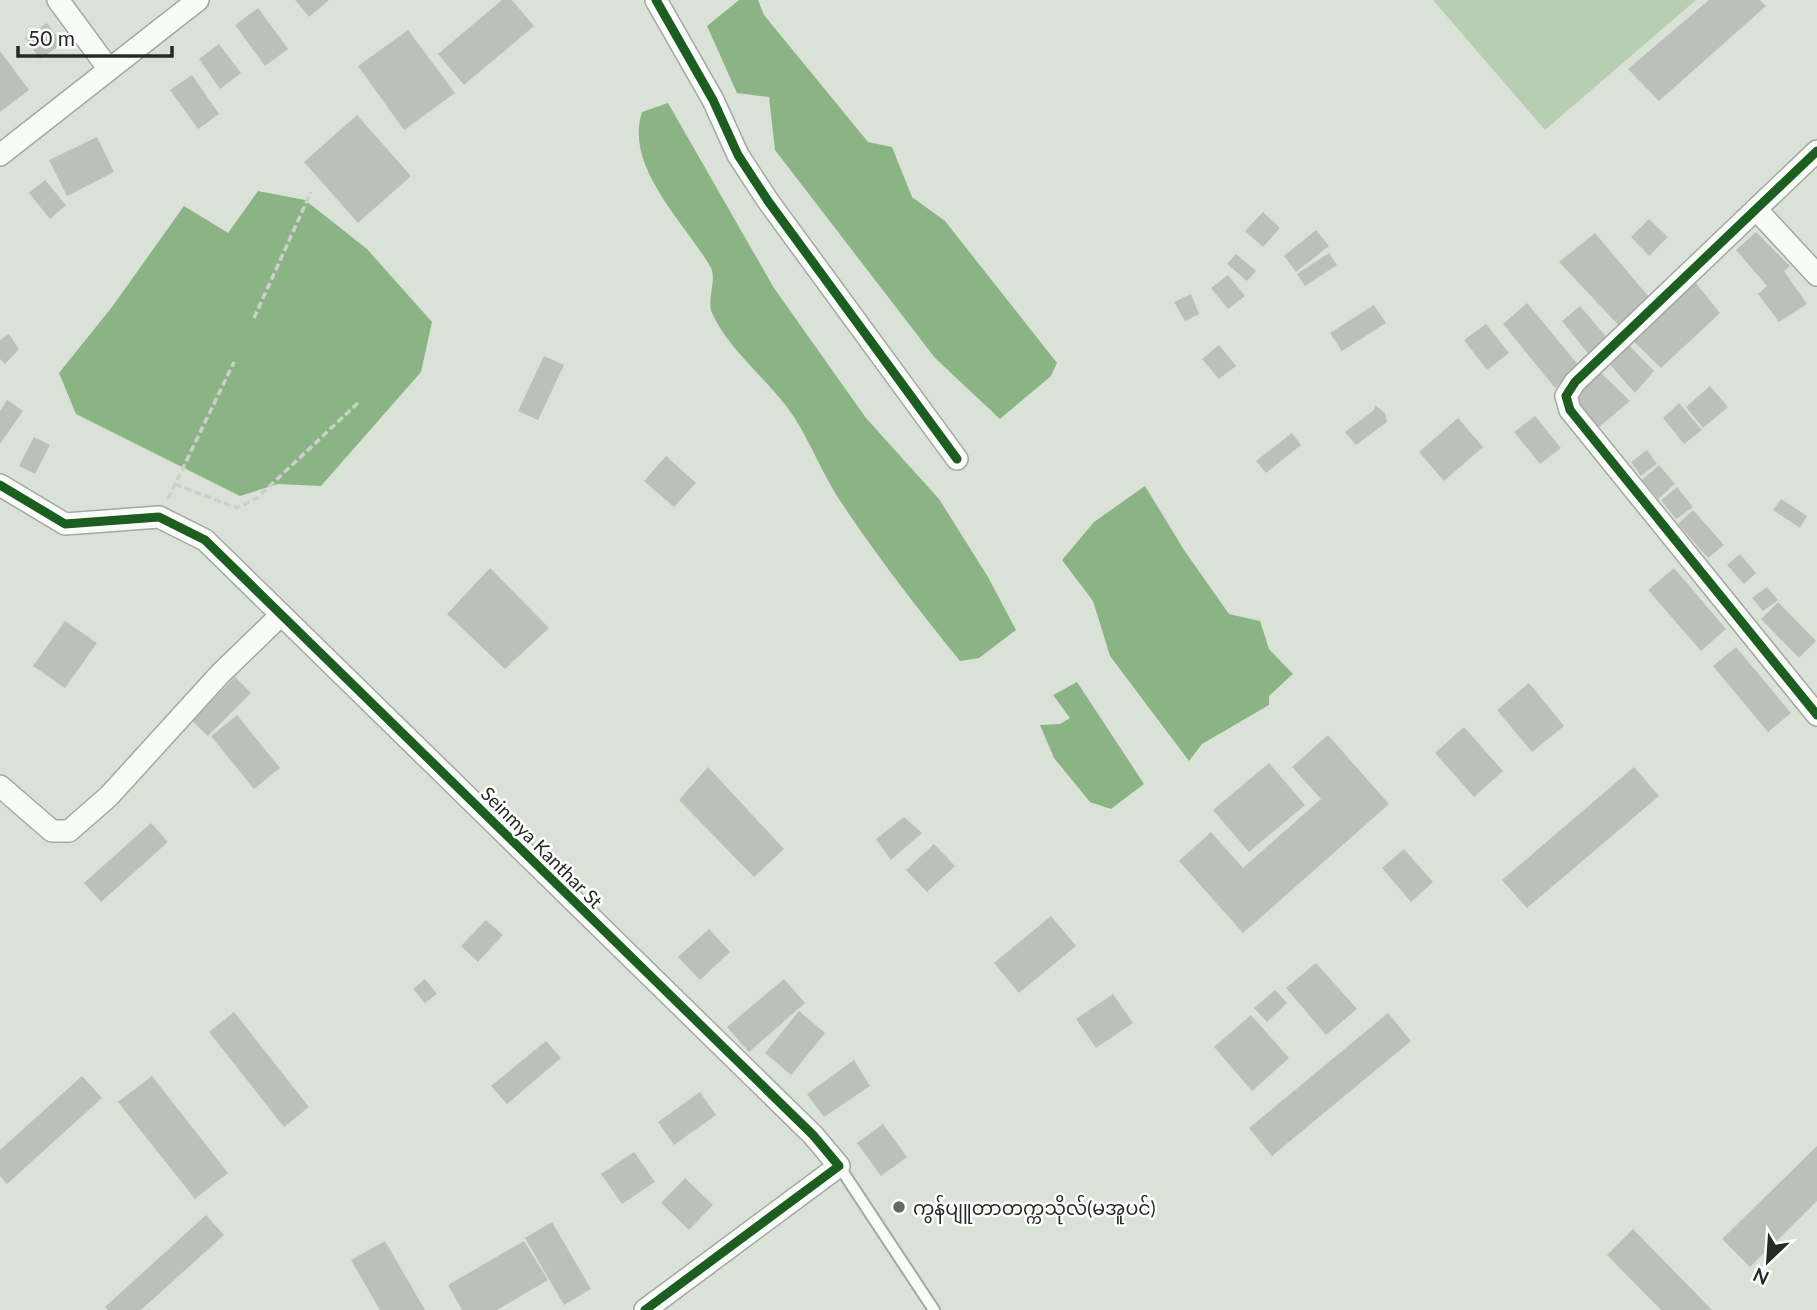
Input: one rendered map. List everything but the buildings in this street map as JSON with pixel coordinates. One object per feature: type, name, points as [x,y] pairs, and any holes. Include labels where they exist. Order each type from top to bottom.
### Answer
[{"type":"street","points":[[58,0],[108,68]]},
{"type":"street","points":[[0,155],[198,0]]},
{"type":"street","points":[[656,0],[713,100],[738,155],[768,201],[957,459]]},
{"type":"street","points":[[1817,151],[1575,382],[1566,396],[1566,403],[1817,715]]},
{"type":"street","points":[[1756,209],[1817,275]]},
{"type":"street","points":[[0,485],[65,524],[159,517]]},
{"type":"street","name":"Seinmya Kanthar St","points":[[159,517],[205,540],[813,1135],[839,1166]]},
{"type":"street","points":[[0,786],[52,831],[69,831],[109,796],[220,674],[281,615]]},
{"type":"street","points":[[645,1310],[839,1166]]},
{"type":"lane","points":[[839,1166],[934,1310]]},
{"type":"path","points":[[254,318],[311,192]]},
{"type":"path","points":[[159,517],[234,362]]},
{"type":"path","points":[[175,484],[237,508],[257,498],[360,401]]},
{"type":"shaded area","points":[[739,0],[758,0],[764,15],[868,142],[892,147],[912,197],[945,221],[1057,363],[1051,376],[1000,419],[935,358],[775,150],[769,97],[737,93],[707,26]]},
{"type":"shaded area","points":[[1433,0],[1696,0],[1545,130]]},
{"type":"shaded area","points":[[668,103],[774,288],[866,418],[939,499],[988,577],[1016,630],[979,658],[960,661],[928,621],[837,496],[785,404],[719,327],[710,302],[713,277],[710,266],[660,193],[649,174],[642,153],[639,133],[642,112]]},
{"type":"shaded area","points":[[258,191],[305,200],[367,249],[432,322],[421,372],[321,486],[278,484],[240,496],[76,414],[59,373],[112,307],[184,206],[228,233]]},
{"type":"shaded area","points":[[1145,486],[1184,550],[1229,614],[1260,621],[1269,649],[1293,674],[1269,696],[1269,705],[1202,744],[1189,761],[1110,656],[1093,601],[1062,560],[1094,522]]},
{"type":"shaded area","points":[[1077,682],[1144,784],[1111,809],[1090,802],[1054,758],[1040,725],[1060,724],[1070,718],[1053,695]]},
{"type":"cycle path","points":[[656,0],[713,100],[738,155],[768,201],[957,459]]},
{"type":"cycle path","points":[[1817,151],[1575,382],[1566,396],[1570,410],[1817,715]]},
{"type":"cycle path","points":[[0,485],[65,524],[159,517],[205,540],[813,1135],[839,1166],[645,1310]]},
{"type":"place","name":"ကွန်ပျူတာတက္ကသိုလ်(မအူပင်)","points":[[899,1207]]}]
